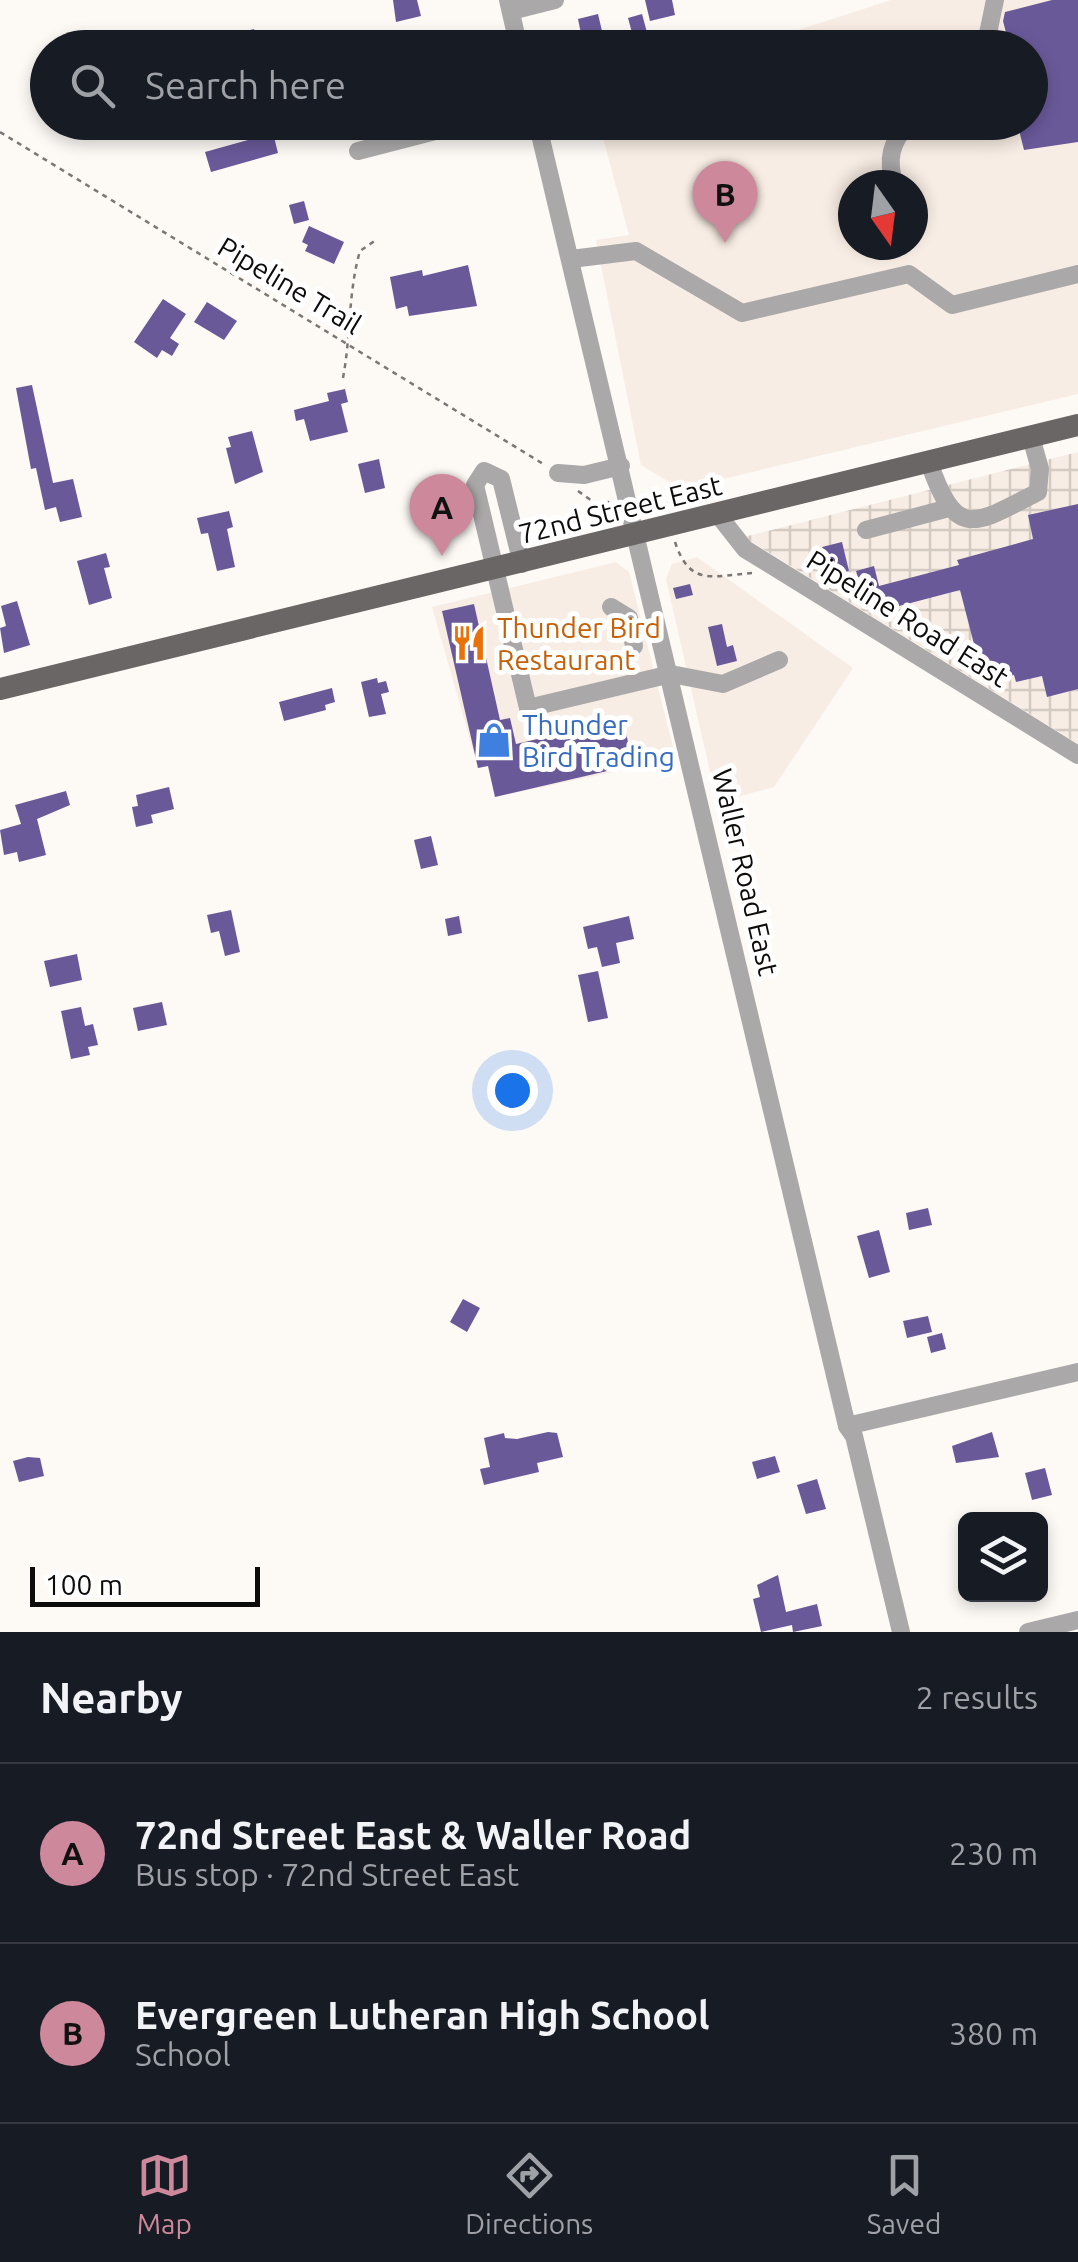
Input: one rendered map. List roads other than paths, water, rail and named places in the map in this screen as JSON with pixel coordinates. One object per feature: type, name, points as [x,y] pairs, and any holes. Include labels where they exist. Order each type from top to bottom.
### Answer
[{"type":"main road","name":"72nd Street East","points":[[0,689],[1078,425]]},
{"type":"street","points":[[516,30],[510,5],[555,0]]},
{"type":"street","points":[[988,30],[995,0]]},
{"type":"street","points":[[358,150],[398,140]]},
{"type":"street","name":"Waller Road East","points":[[542,140],[847,1426],[854,1436],[901,1632]]},
{"type":"street","points":[[890,170],[893,140]]},
{"type":"street","points":[[571,259],[636,251],[742,313],[910,274],[952,305],[1078,274]]},
{"type":"street","points":[[929,462],[949,508],[967,520],[994,515],[1038,492],[1040,469],[1032,437]]},
{"type":"street","points":[[558,473],[584,475],[621,466]]},
{"type":"street","points":[[522,564],[501,479],[484,471],[475,485],[528,708],[671,674],[723,684],[779,660]]},
{"type":"street","points":[[866,530],[949,508]]},
{"type":"street","name":"Pipeline Road East","points":[[719,516],[744,549],[1078,755]]},
{"type":"street","points":[[611,606],[629,618],[634,646]]},
{"type":"street","points":[[847,1426],[1078,1372]]},
{"type":"street","points":[[1028,1632],[1078,1620]]},
{"type":"place","name":"Evergreen Lutheran High School","points":[[725,243]]},
{"type":"place","name":"72nd Street East & Waller Road","points":[[442,556]]},
{"type":"place","name":"Thunder Bird Restaurant","points":[[469,643]]},
{"type":"place","name":"Thunder Bird Trading","points":[[494,740]]}]
